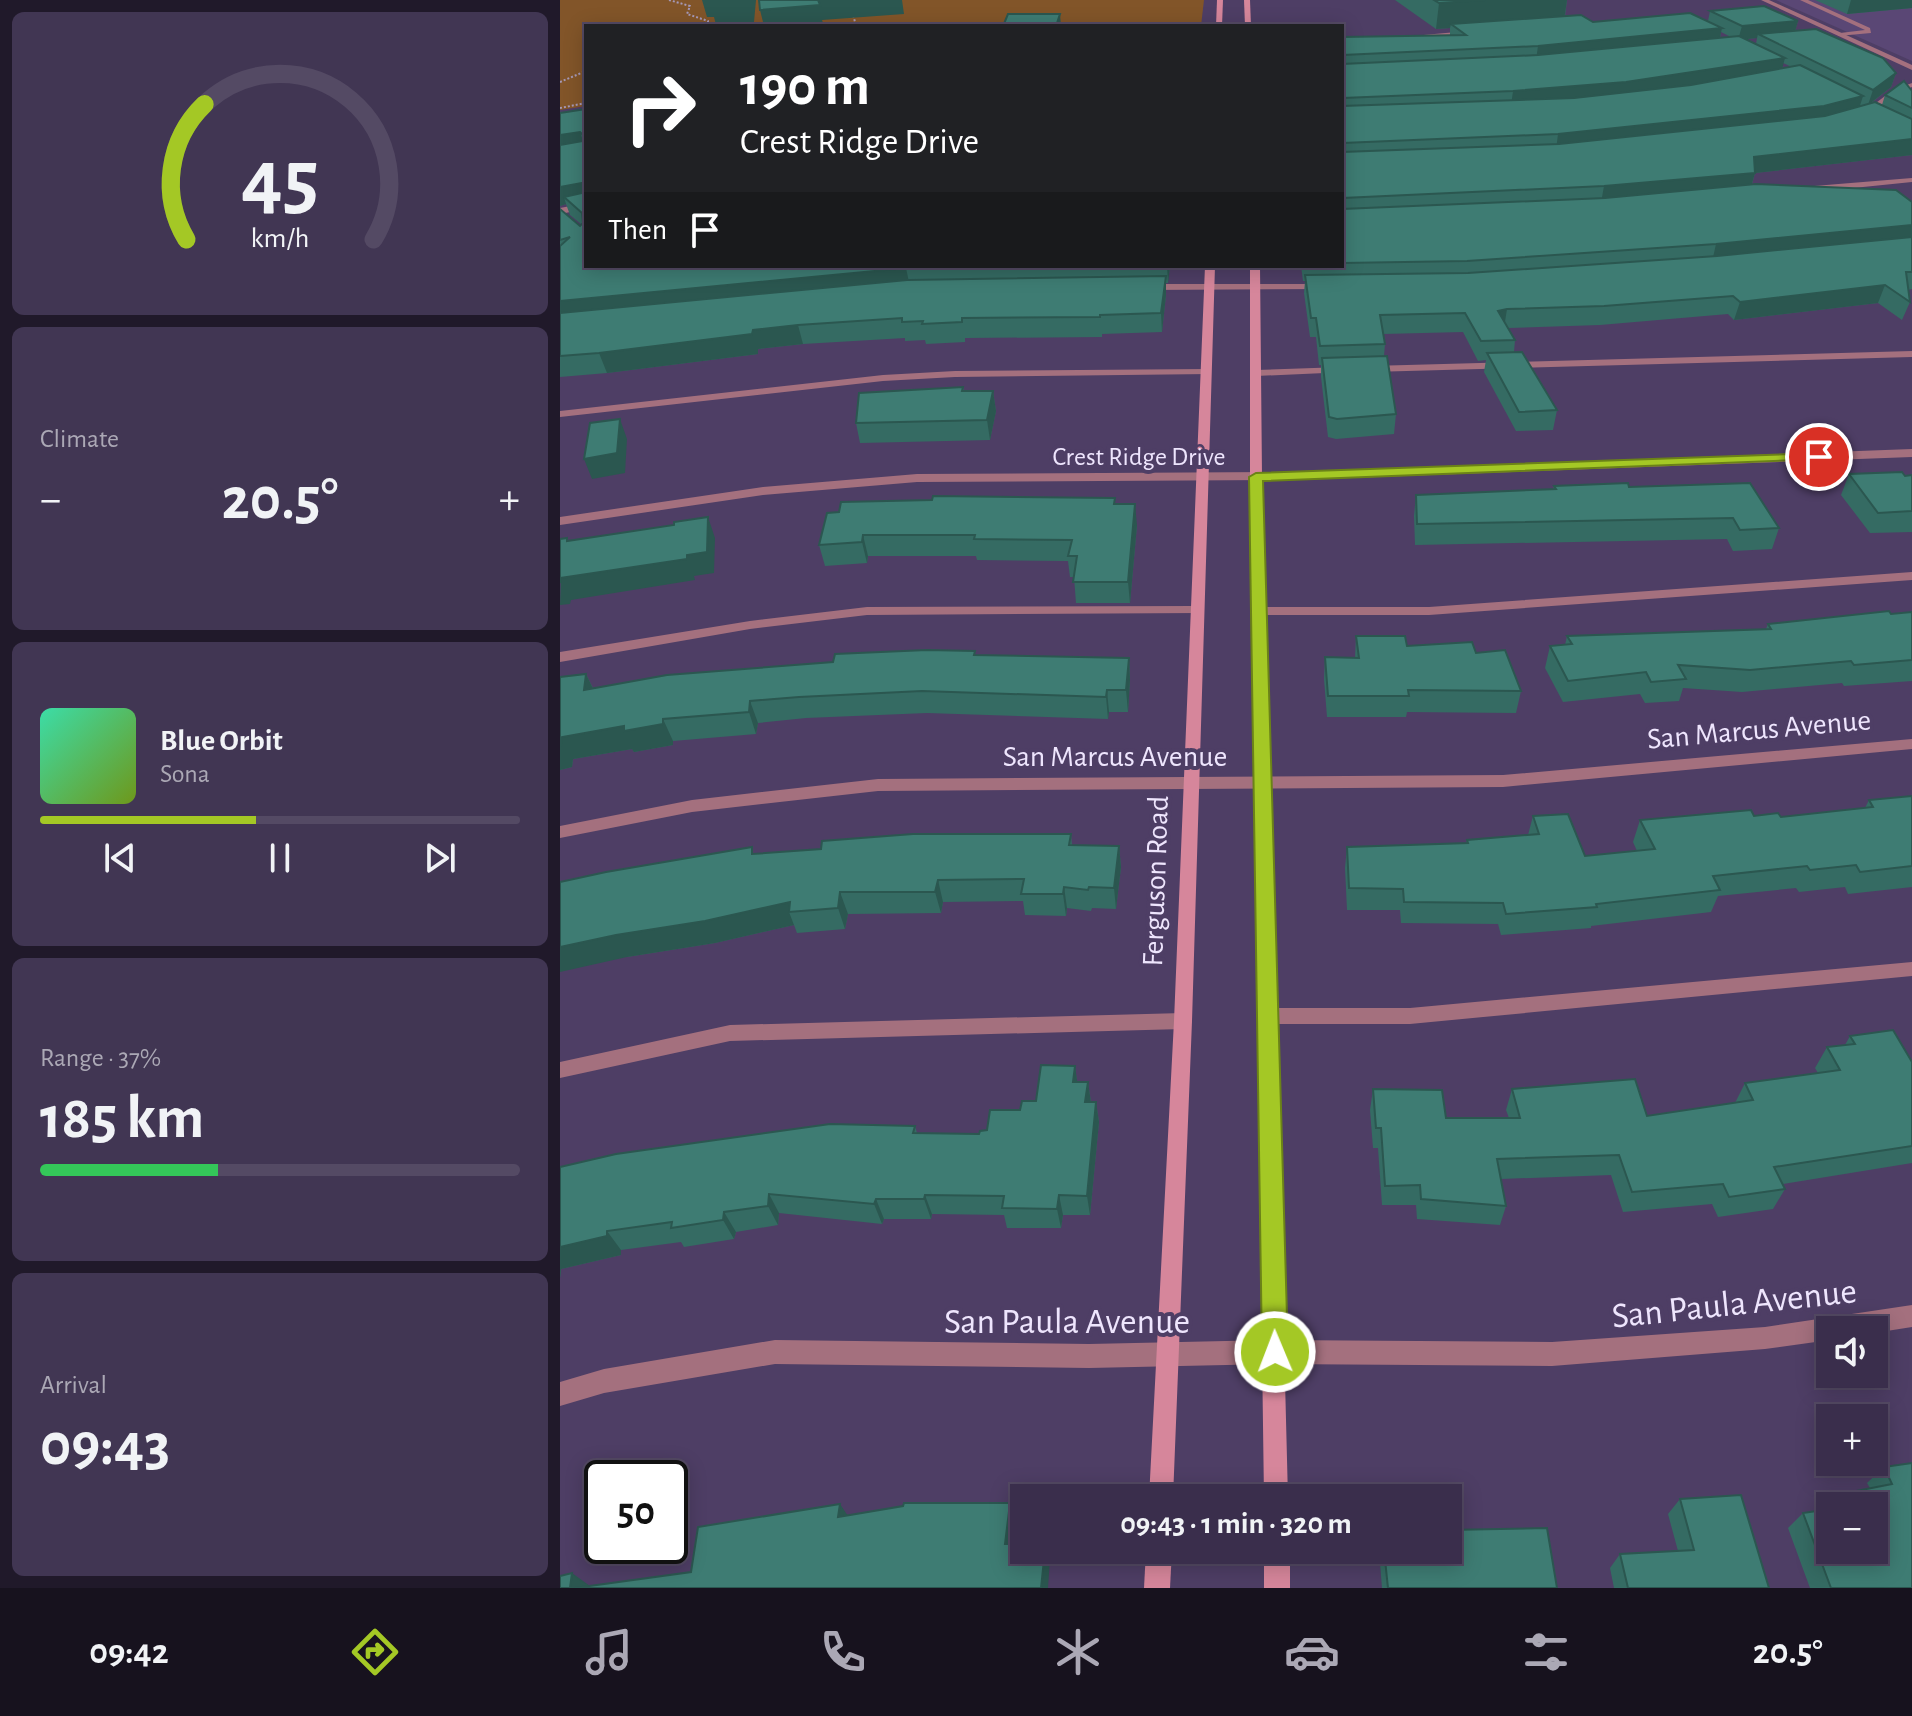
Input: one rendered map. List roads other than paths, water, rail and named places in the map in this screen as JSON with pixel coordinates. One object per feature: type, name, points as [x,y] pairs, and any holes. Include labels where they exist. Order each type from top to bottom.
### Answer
[{"type":"main road","points":[[1219,24],[1220,0]]},
{"type":"main road","points":[[1247,0],[1248,24]]},
{"type":"main road","name":"Ferguson Road","points":[[1162,1484],[1183,1021],[1210,268]]},
{"type":"main road","points":[[1255,268],[1256,477],[1276,1484]]},
{"type":"main road","points":[[1157,1588],[1158,1564]]},
{"type":"main road","points":[[1277,1564],[1277,1588]]},
{"type":"street","points":[[1764,0],[1912,68]]},
{"type":"street","points":[[1803,0],[1868,29],[1868,33],[1824,37]]},
{"type":"street","points":[[1389,37],[1480,32]]},
{"type":"street","points":[[1851,120],[1873,111],[1892,91],[1912,85]]},
{"type":"street","points":[[1860,105],[1883,118]]},
{"type":"street","points":[[1797,191],[1912,180]]},
{"type":"street","points":[[560,212],[584,206]]},
{"type":"street","points":[[560,212],[569,221]]},
{"type":"street","points":[[1134,288],[1339,287]]},
{"type":"street","points":[[1256,373],[1912,354]]},
{"type":"street","points":[[560,414],[883,378],[955,374],[1206,372]]},
{"type":"street","name":"Crest Ridge Drive","points":[[560,521],[835,483],[917,478],[1256,477],[1912,453]]},
{"type":"street","points":[[1259,611],[1429,611],[1912,576]]},
{"type":"street","points":[[560,657],[750,625],[867,611],[1196,610]]},
{"type":"street","name":"San Marcus Avenue","points":[[560,832],[720,802],[878,785],[1503,781],[1912,744]]},
{"type":"street","points":[[1268,1016],[1410,1016],[1912,969]]},
{"type":"street","points":[[560,1070],[730,1033],[1183,1021]]},
{"type":"street","name":"San Paula Avenue","points":[[560,1394],[604,1381],[775,1352],[1552,1354],[1765,1338],[1912,1316]]}]
